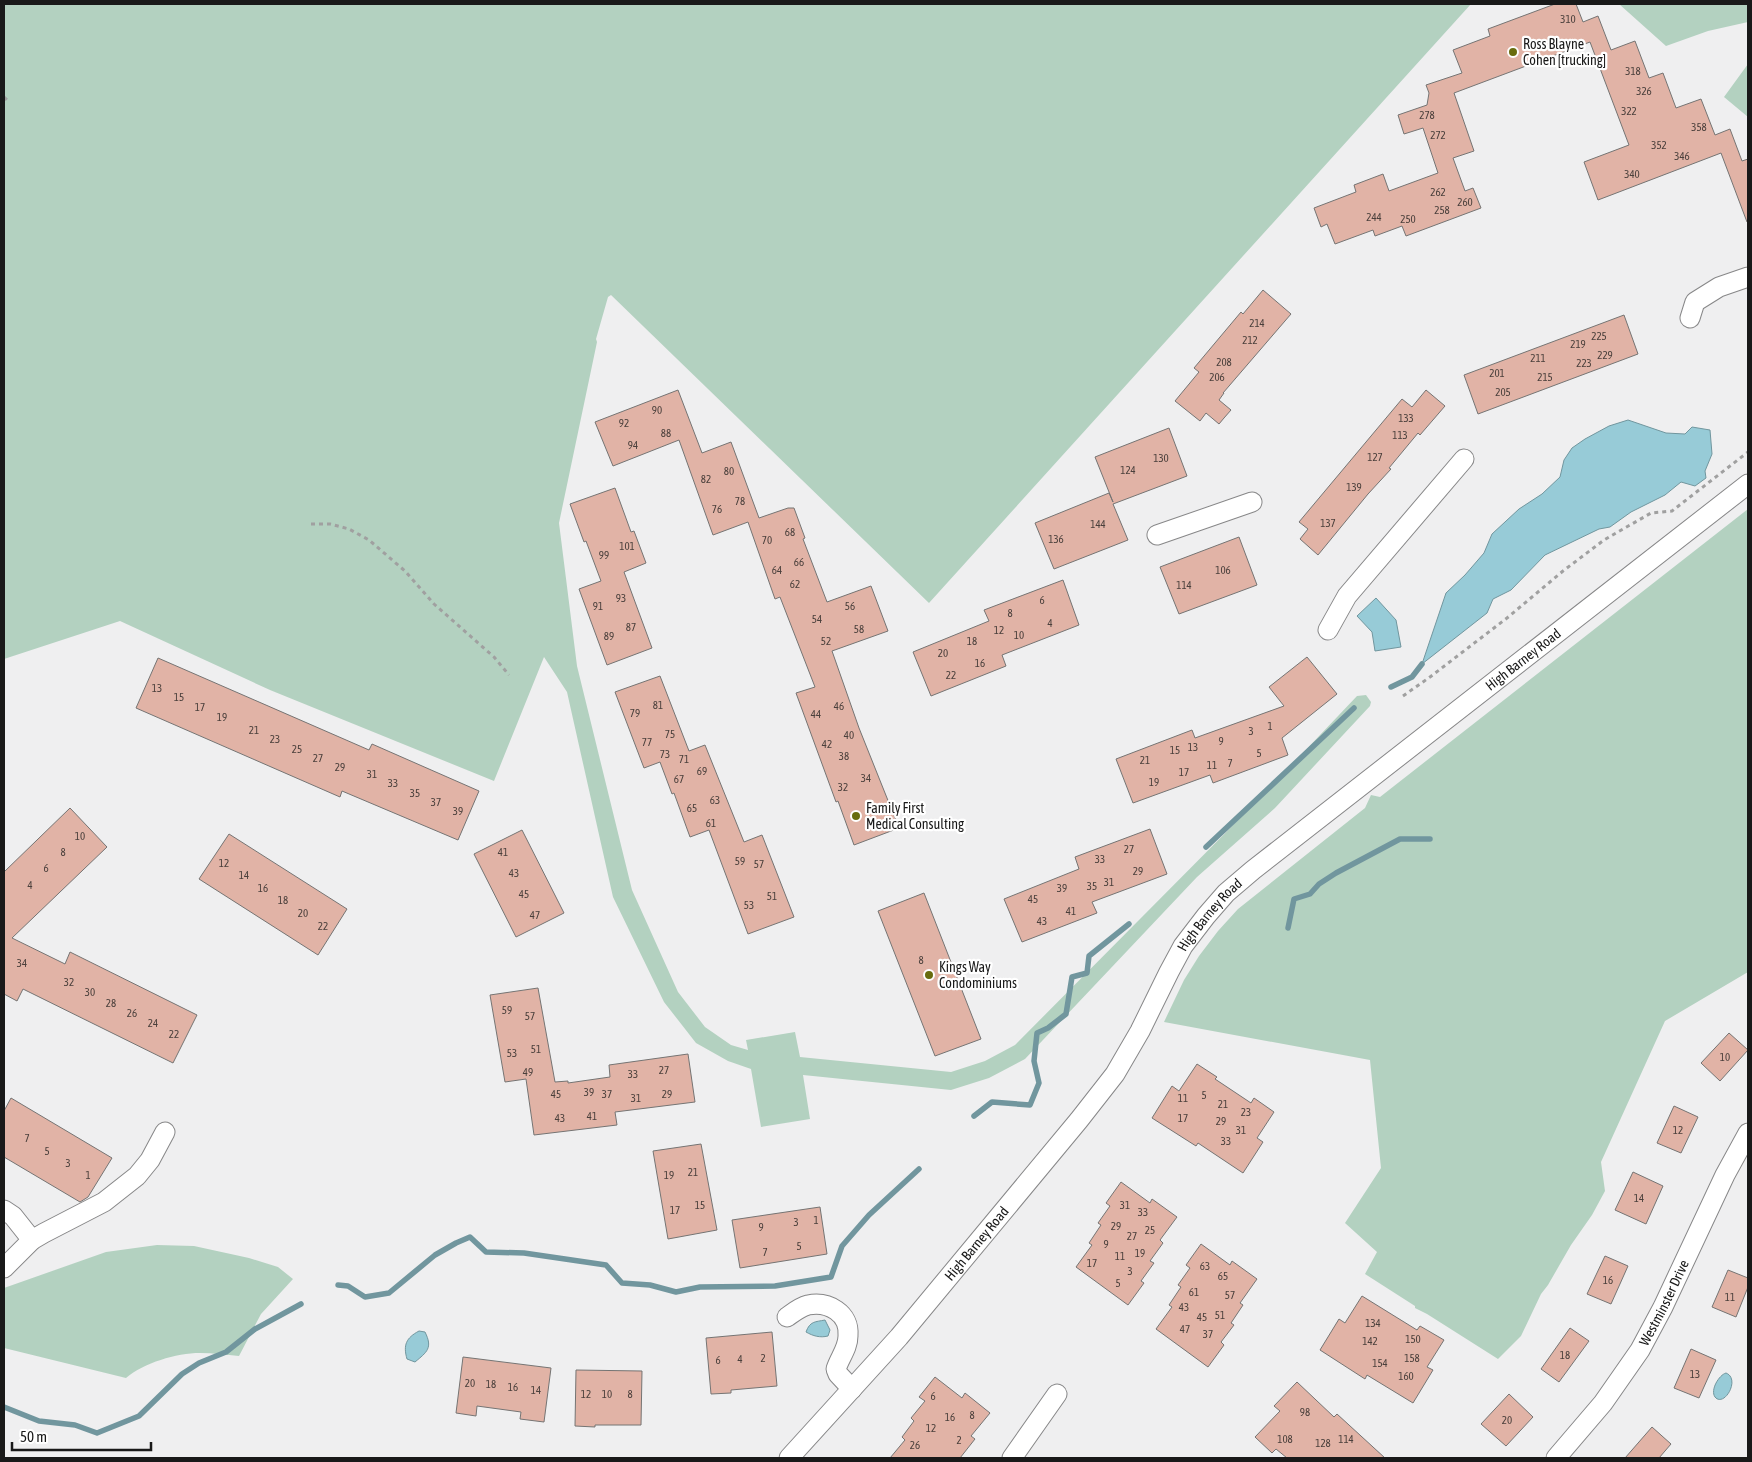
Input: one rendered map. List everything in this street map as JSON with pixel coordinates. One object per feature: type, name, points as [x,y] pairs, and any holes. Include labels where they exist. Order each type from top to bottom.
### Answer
[{"type":"street","points":[[1690,318],[1695,302],[1720,287],[1748,277]]},
{"type":"street","points":[[1328,630],[1347,596],[1464,459]]},
{"type":"street","name":"High Barney Road","points":[[789,1458],[899,1337],[1026,1185],[1115,1074],[1140,1031],[1168,972],[1183,946],[1226,893],[1748,484]]},
{"type":"street","points":[[1157,534],[1252,502]]},
{"type":"street","points":[[4,1268],[32,1240],[104,1202],[136,1176],[150,1160],[165,1132]]},
{"type":"street","name":"Westminster Drive","points":[[1556,1458],[1603,1403],[1640,1350],[1748,1133]]},
{"type":"street","points":[[4,1210],[13,1216],[32,1240]]},
{"type":"street","points":[[787,1317],[808,1305],[822,1304],[832,1307],[844,1317],[847,1323],[848,1334],[843,1355],[836,1369],[838,1374],[852,1389]]},
{"type":"street","points":[[1012,1458],[1057,1394]]},
{"type":"path","points":[[4,97],[8,101]]},
{"type":"path","points":[[1403,696],[1507,618],[1563,571],[1604,540],[1651,513],[1672,511],[1748,452]]},
{"type":"path","points":[[311,524],[330,524],[349,529],[368,540],[405,571],[434,604],[494,657],[509,675]]},
{"type":"green space","points":[[4,4],[1471,4],[929,603],[611,295],[608,297],[596,339],[597,342],[559,523],[577,666],[632,890],[678,992],[705,1027],[731,1045],[748,1050],[746,1040],[795,1032],[800,1057],[951,1072],[985,1061],[1015,1045],[1264,794],[1357,696],[1366,695],[1371,702],[1370,706],[1275,808],[1197,877],[1025,1059],[989,1078],[951,1090],[803,1075],[810,1119],[761,1127],[751,1069],[728,1061],[696,1043],[664,1002],[613,897],[567,692],[544,657],[494,781],[270,690],[120,621],[4,659]]},
{"type":"green space","points":[[1619,4],[1748,4],[1748,22],[1708,31],[1666,46]]},
{"type":"green space","points":[[1748,64],[1748,117],[1724,97]]},
{"type":"green space","points":[[1748,509],[1748,972],[1665,1021],[1601,1162],[1605,1191],[1592,1215],[1541,1294],[1521,1336],[1498,1359],[1415,1308],[1415,1306],[1365,1274],[1377,1252],[1345,1223],[1381,1168],[1370,1060],[1164,1022],[1184,980],[1199,956],[1238,909],[1365,808],[1371,795],[1380,797]]},
{"type":"green space","points":[[157,1245],[194,1246],[249,1258],[278,1267],[293,1279],[261,1314],[239,1356],[191,1353],[151,1363],[126,1378],[4,1348],[4,1288],[106,1252]]},
{"type":"water","points":[[1628,420],[1666,433],[1685,434],[1692,427],[1710,430],[1712,454],[1705,471],[1706,478],[1695,486],[1681,482],[1665,495],[1631,512],[1610,527],[1599,529],[1545,555],[1511,590],[1493,599],[1487,613],[1422,664],[1446,593],[1484,553],[1492,534],[1519,509],[1542,494],[1560,477],[1564,460],[1572,448],[1609,426]]},
{"type":"water","points":[[1376,598],[1396,620],[1401,647],[1375,651],[1372,632],[1357,616]]},
{"type":"water","points":[[825,1320],[830,1330],[828,1336],[811,1335],[806,1332],[811,1324]]},
{"type":"water","points":[[419,1331],[425,1332],[429,1346],[426,1352],[415,1362],[407,1359],[405,1350],[408,1339]]},
{"type":"water","points":[[1726,1373],[1732,1381],[1730,1391],[1723,1399],[1719,1399],[1715,1397],[1714,1387],[1723,1374]]},
{"type":"building","points":[[1555,4],[1576,4],[1583,22],[1598,16],[1611,50],[1635,41],[1649,78],[1663,73],[1676,108],[1701,99],[1715,135],[1730,129],[1742,161],[1748,159],[1748,222],[1721,153],[1598,200],[1584,162],[1629,145],[1590,42],[1454,93],[1474,151],[1453,158],[1465,191],[1473,188],[1481,208],[1406,236],[1402,226],[1375,236],[1373,230],[1335,244],[1327,224],[1321,227],[1314,208],[1356,192],[1354,185],[1383,174],[1389,191],[1438,173],[1423,128],[1404,134],[1398,115],[1427,105],[1429,93],[1426,85],[1462,73],[1453,50],[1490,36],[1488,29]]},
{"type":"building","points":[[1263,290],[1291,314],[1223,393],[1219,400],[1231,410],[1219,424],[1206,413],[1200,421],[1175,401],[1199,372],[1194,368],[1241,312],[1243,314]]},
{"type":"building","points":[[1624,315],[1638,354],[1478,414],[1464,375]]},
{"type":"building","points":[[678,390],[702,453],[731,442],[759,518],[788,508],[794,508],[805,538],[803,539],[827,602],[871,586],[888,631],[832,651],[859,728],[899,828],[854,845],[796,693],[815,687],[780,597],[775,599],[748,522],[713,535],[679,440],[613,466],[595,422]]},
{"type":"building","points":[[1426,390],[1445,406],[1420,435],[1418,433],[1389,468],[1391,469],[1318,555],[1300,539],[1308,529],[1299,522],[1402,399],[1412,407]]},
{"type":"building","points":[[1169,428],[1187,476],[1113,504],[1128,540],[1054,569],[1035,523],[1109,493],[1113,502],[1095,457]]},
{"type":"building","points":[[615,488],[631,532],[634,531],[646,563],[624,572],[652,648],[607,665],[579,589],[601,581],[570,504]]},
{"type":"building","points":[[1239,537],[1257,585],[1179,614],[1160,567]]},
{"type":"building","points":[[1063,580],[1079,625],[1002,655],[1006,666],[931,696],[913,652],[989,621],[984,610]]},
{"type":"building","points":[[1307,657],[1337,694],[1282,738],[1288,755],[1213,783],[1210,775],[1133,803],[1116,759],[1192,730],[1195,738],[1284,706],[1269,687]]},
{"type":"building","points":[[158,658],[369,750],[372,744],[479,791],[458,840],[342,791],[340,797],[136,708]]},
{"type":"building","points":[[660,676],[689,751],[705,745],[744,842],[762,835],[794,917],[748,934],[709,830],[690,837],[660,762],[644,768],[615,692]]},
{"type":"building","points":[[70,808],[107,847],[12,938],[65,964],[70,952],[197,1015],[173,1063],[23,989],[17,1001],[4,994],[4,872]]},
{"type":"building","points":[[1150,829],[1167,874],[1092,902],[1097,913],[1022,942],[1004,899],[1079,869],[1075,857]]},
{"type":"building","points":[[522,830],[564,913],[516,937],[474,854]]},
{"type":"building","points":[[229,834],[347,909],[318,955],[199,879]]},
{"type":"building","name":"Kings Way Condominiums","points":[[924,893],[981,1039],[935,1056],[878,911]]},
{"type":"building","points":[[538,988],[555,1082],[568,1081],[568,1083],[610,1077],[609,1065],[688,1054],[695,1102],[615,1112],[617,1125],[534,1135],[526,1079],[505,1082],[490,995]]},
{"type":"building","points":[[1729,1033],[1748,1050],[1720,1081],[1701,1063]]},
{"type":"building","points":[[1197,1064],[1217,1077],[1215,1079],[1251,1103],[1254,1098],[1274,1112],[1257,1138],[1263,1142],[1243,1173],[1198,1143],[1196,1146],[1152,1118],[1172,1086],[1179,1091]]},
{"type":"building","points":[[11,1098],[112,1158],[88,1197],[80,1202],[4,1157],[4,1111]]},
{"type":"building","points":[[1674,1106],[1698,1117],[1681,1153],[1657,1143]]},
{"type":"building","points":[[701,1144],[717,1230],[668,1239],[653,1151]]},
{"type":"building","points":[[1633,1172],[1663,1186],[1646,1224],[1615,1210]]},
{"type":"building","points":[[1121,1182],[1150,1203],[1152,1199],[1177,1217],[1160,1240],[1163,1243],[1150,1261],[1154,1263],[1141,1281],[1144,1283],[1128,1305],[1076,1267],[1092,1245],[1089,1243],[1101,1225],[1098,1223],[1110,1206],[1106,1203]]},
{"type":"building","points":[[820,1207],[827,1254],[740,1268],[732,1220]]},
{"type":"building","points":[[1201,1244],[1230,1265],[1232,1261],[1257,1279],[1240,1303],[1243,1305],[1231,1323],[1234,1325],[1221,1342],[1224,1345],[1208,1367],[1156,1329],[1172,1307],[1169,1305],[1181,1287],[1178,1285],[1190,1268],[1186,1265]]},
{"type":"building","points":[[1605,1256],[1628,1266],[1611,1304],[1587,1294]]},
{"type":"building","points":[[1728,1270],[1748,1278],[1748,1287],[1736,1317],[1712,1307]]},
{"type":"building","points":[[1362,1296],[1417,1330],[1420,1326],[1444,1340],[1427,1367],[1433,1370],[1413,1403],[1367,1375],[1365,1379],[1320,1350],[1339,1319],[1345,1323]]},
{"type":"building","points":[[1570,1328],[1589,1341],[1559,1382],[1541,1369]]},
{"type":"building","points":[[772,1332],[777,1386],[731,1390],[731,1393],[711,1394],[706,1338]]},
{"type":"building","points":[[1691,1349],[1716,1360],[1699,1398],[1674,1388]]},
{"type":"building","points":[[463,1357],[551,1368],[544,1422],[520,1419],[521,1412],[477,1406],[476,1416],[456,1413]]},
{"type":"building","points":[[576,1370],[642,1371],[641,1425],[575,1426]]},
{"type":"building","points":[[935,1377],[962,1398],[965,1393],[990,1413],[971,1436],[975,1439],[960,1458],[890,1458],[905,1440],[902,1437],[914,1421],[911,1418],[925,1401],[919,1397]]},
{"type":"building","points":[[1297,1382],[1334,1417],[1337,1414],[1385,1458],[1287,1458],[1276,1449],[1272,1453],[1255,1437],[1280,1411],[1274,1406]]},
{"type":"building","points":[[1509,1394],[1533,1417],[1506,1446],[1481,1424]]},
{"type":"building","points":[[1652,1427],[1671,1444],[1659,1458],[1625,1458]]},
{"type":"waterway","points":[[1391,687],[1412,677],[1422,664]]},
{"type":"waterway","points":[[1206,847],[1354,708]]},
{"type":"waterway","points":[[1288,928],[1294,899],[1310,894],[1319,884],[1336,873],[1400,839],[1430,839]]},
{"type":"waterway","points":[[974,1116],[992,1102],[1030,1105],[1039,1083],[1034,1061],[1037,1033],[1048,1028],[1066,1014],[1072,977],[1087,973],[1089,956],[1129,924]]},
{"type":"waterway","points":[[338,1285],[348,1286],[365,1297],[389,1293],[435,1255],[470,1237],[486,1252],[524,1253],[606,1265],[622,1283],[650,1285],[676,1292],[700,1287],[775,1286],[831,1277],[842,1246],[869,1215],[919,1169]]},
{"type":"waterway","points":[[4,1407],[39,1421],[75,1425],[97,1433],[139,1416],[182,1374],[199,1363],[226,1352],[255,1329],[301,1304]]},
{"type":"place","name":"Ross Blayne Cohen [trucking]","points":[[1513,52]]},
{"type":"place","name":"Family First Medical Consulting","points":[[856,816]]},
{"type":"place","name":"Kings Way Condominiums","points":[[929,975]]}]
